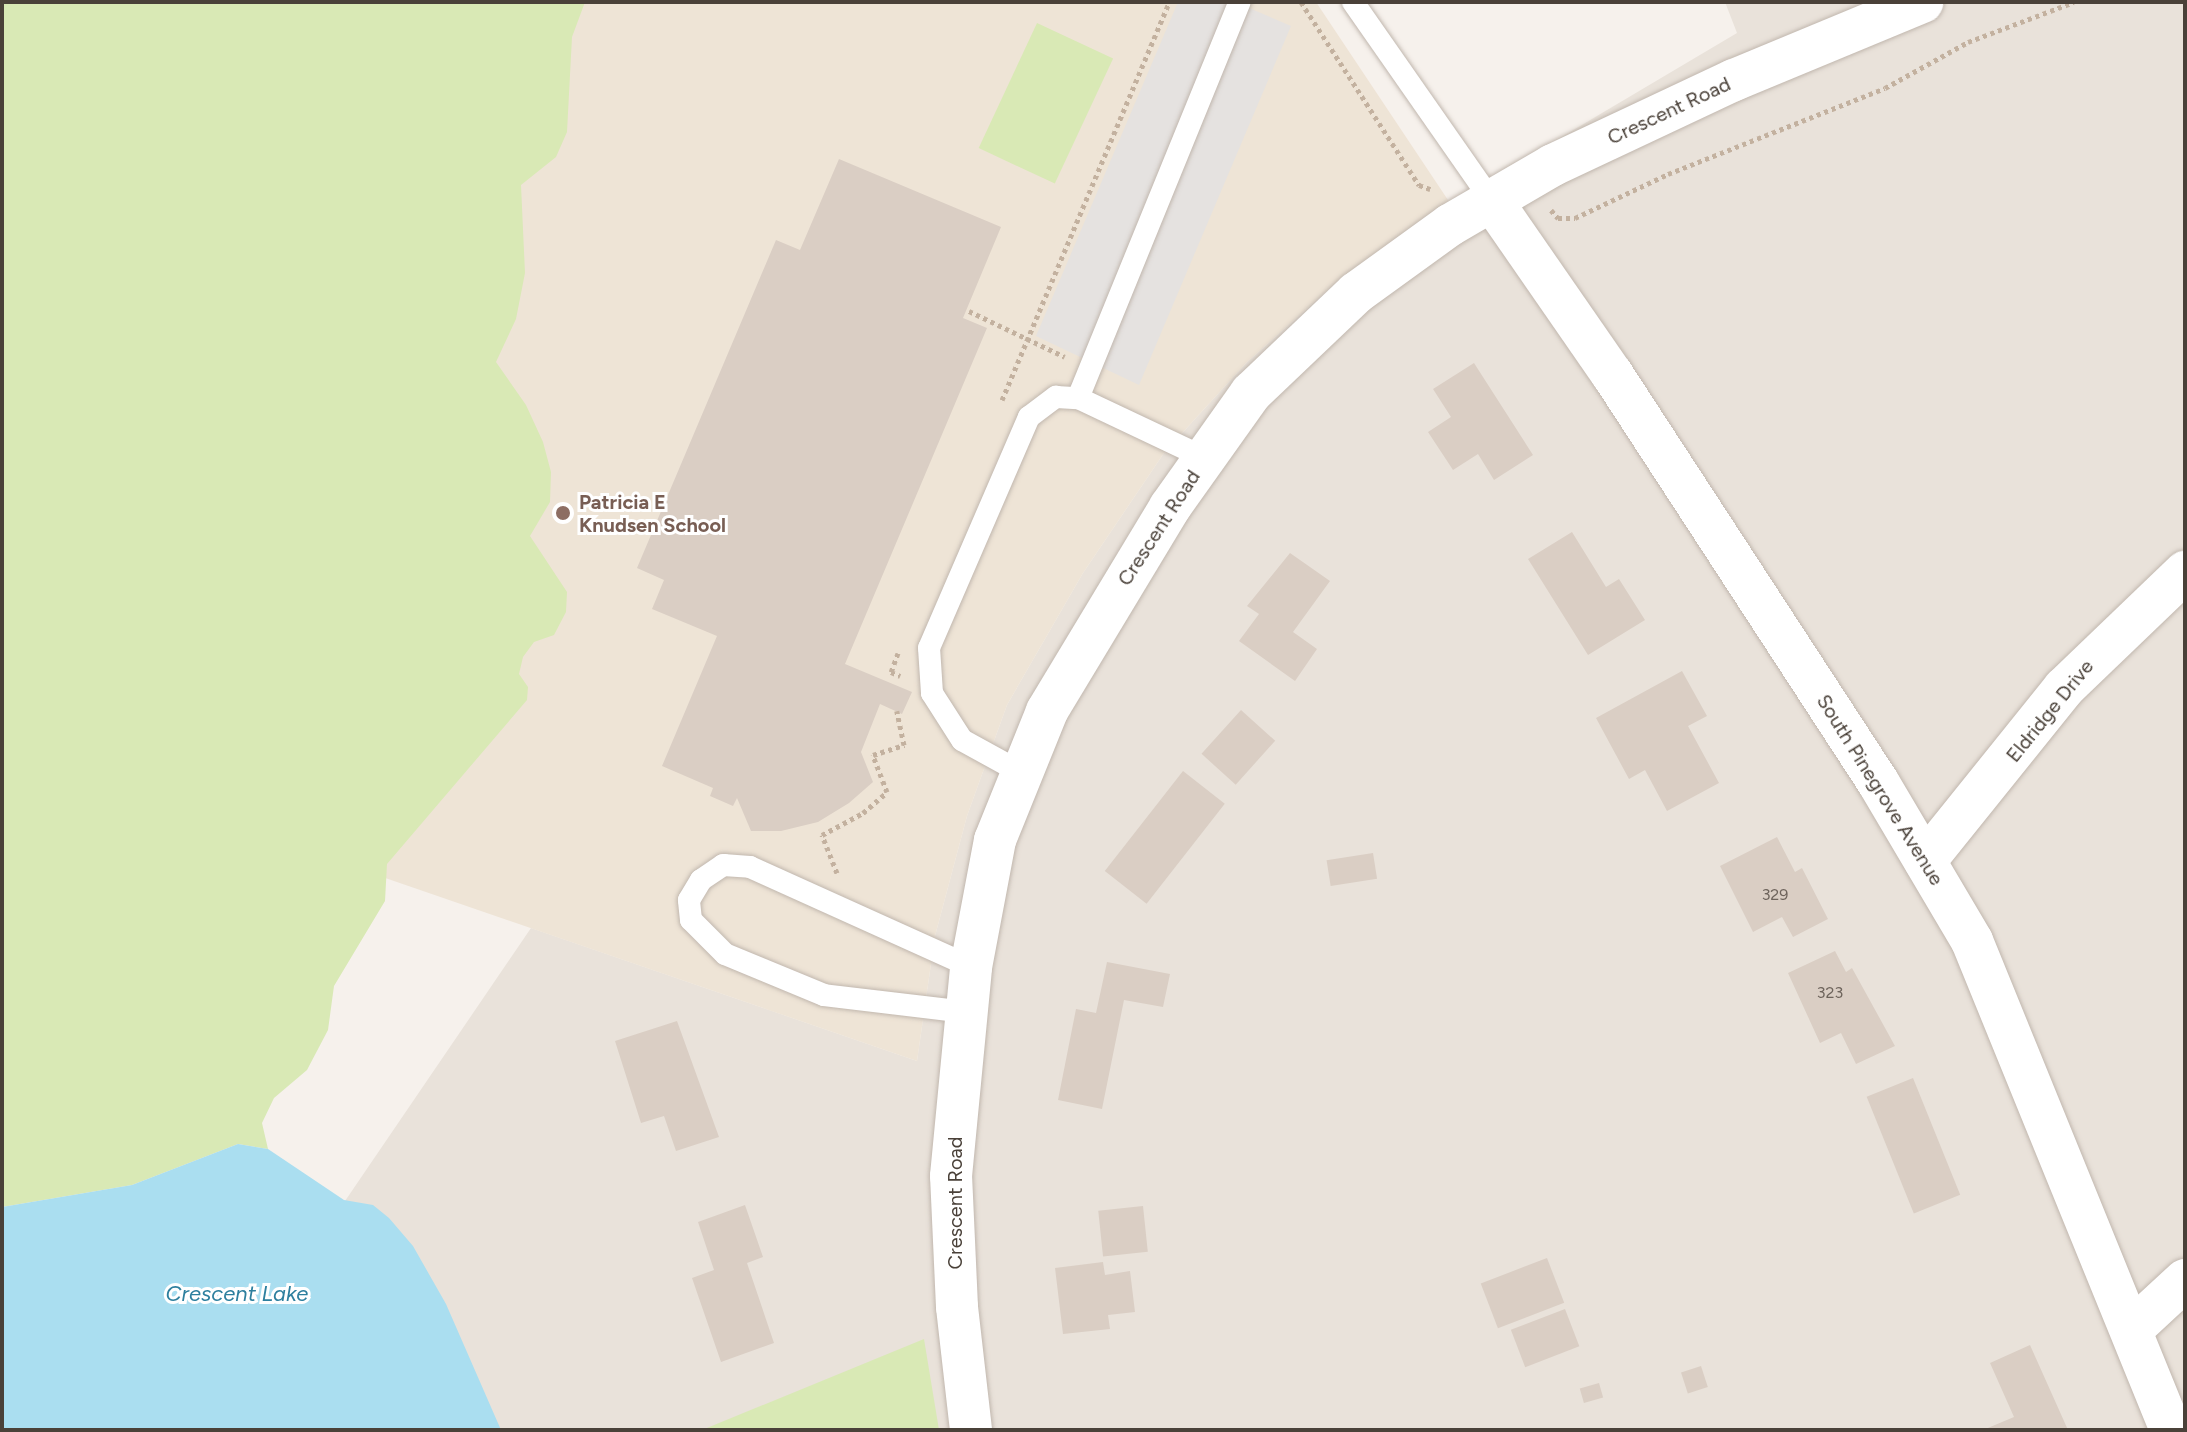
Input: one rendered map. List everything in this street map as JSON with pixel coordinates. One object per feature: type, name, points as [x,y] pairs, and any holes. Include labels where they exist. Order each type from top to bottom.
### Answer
[{"type":"street","name":"Crescent Road","points":[[971,1430],[957,1307],[951,1176],[971,967],[995,840],[1047,711],[1205,458],[1251,393],[1356,293],[1492,201],[1553,165],[1734,80],[1922,2]]},
{"type":"street","name":"South Pinegrove Avenue","points":[[1492,201],[1612,374],[1925,861],[1972,941],[2171,1430]]},
{"type":"street","name":"Eldridge Drive","points":[[1925,861],[2064,688],[2185,572]]},
{"type":"street","points":[[2132,1329],[2185,1280]]},
{"type":"lane","points":[[1078,398],[1240,2]]},
{"type":"lane","points":[[1353,2],[1492,201]]},
{"type":"lane","points":[[1022,773],[962,740],[932,693],[929,648],[1029,417],[1056,397],[1078,398],[1205,458]]},
{"type":"lane","points":[[966,1012],[824,995],[725,954],[691,920],[689,900],[701,880],[723,865],[750,867],[971,967]]},
{"type":"path","points":[[998,411],[1169,2]]},
{"type":"path","points":[[969,311],[1027,338],[1087,374]]},
{"type":"path","points":[[903,643],[891,672],[910,681]]},
{"type":"path","points":[[833,904],[839,878],[822,835],[863,813],[887,792],[873,755],[904,745],[897,711]]},
{"type":"shaded area","name":"Patricia E Knudsen School","points":[[2,2],[1316,2],[1450,203],[1340,279],[1246,363],[1164,453],[1083,573],[1007,705],[967,816],[935,936],[917,1061],[2,746]]},
{"type":"shaded area","points":[[1178,2],[1235,2],[1291,26],[1139,385],[1036,336]]},
{"type":"shaded area","points":[[1725,2],[2185,2],[2185,1430],[189,1430],[531,928],[917,1061],[935,936],[967,816],[1007,705],[1083,573],[1164,453],[1246,363],[1340,279],[1450,203],[1737,33]]},
{"type":"green space","points":[[2,2],[585,2],[572,37],[567,132],[556,157],[521,185],[525,273],[516,319],[496,362],[526,405],[543,442],[551,472],[550,502],[530,536],[567,592],[566,612],[554,635],[534,642],[523,657],[519,674],[528,687],[527,700],[387,864],[385,901],[334,986],[328,1030],[307,1070],[274,1098],[262,1123],[268,1149],[238,1144],[132,1185],[2,1207]]},
{"type":"green space","points":[[1037,23],[1113,58],[1055,184],[979,148]]},
{"type":"green space","points":[[924,1339],[939,1430],[702,1430]]},
{"type":"water","name":"Crescent Lake","points":[[238,1144],[268,1149],[344,1200],[373,1205],[389,1218],[413,1246],[446,1304],[501,1430],[2,1430],[2,1207],[132,1185]]},
{"type":"building","points":[[839,159],[1001,227],[963,318],[987,328],[845,664],[912,692],[902,714],[880,704],[861,752],[873,782],[849,803],[818,822],[781,831],[751,831],[737,798],[733,806],[710,796],[713,788],[662,766],[717,636],[652,609],[664,580],[637,568],[776,240],[800,250]]},
{"type":"building","points":[[1474,363],[1533,455],[1494,480],[1478,454],[1453,470],[1428,432],[1451,417],[1433,389]]},
{"type":"building","points":[[1572,532],[1606,587],[1619,579],[1645,620],[1588,655],[1528,559]]},
{"type":"building","points":[[1290,553],[1330,581],[1293,632],[1317,649],[1295,681],[1239,641],[1259,614],[1247,606]]},
{"type":"building","points":[[1682,671],[1707,716],[1688,726],[1719,783],[1667,811],[1645,770],[1629,779],[1596,718]]},
{"type":"building","points":[[1241,710],[1275,741],[1236,785],[1202,754]]},
{"type":"building","points":[[1183,771],[1225,804],[1147,904],[1105,871]]},
{"type":"building","points":[[1777,837],[1795,872],[1802,868],[1828,919],[1793,937],[1782,917],[1753,932],[1720,866]]},
{"type":"building","points":[[1373,853],[1377,879],[1331,886],[1327,860]]},
{"type":"building","points":[[1835,951],[1846,972],[1852,968],[1895,1046],[1856,1064],[1841,1033],[1820,1043],[1788,973]]},
{"type":"building","points":[[1107,962],[1170,974],[1163,1007],[1124,1000],[1102,1109],[1058,1100],[1076,1009],[1096,1013]]},
{"type":"building","points":[[677,1021],[719,1137],[676,1151],[664,1116],[641,1123],[615,1041]]},
{"type":"building","points":[[1913,1078],[1960,1195],[1914,1214],[1867,1097]]},
{"type":"building","points":[[745,1205],[763,1257],[747,1263],[774,1343],[721,1362],[692,1278],[714,1270],[698,1222]]},
{"type":"building","points":[[1143,1206],[1148,1252],[1103,1256],[1098,1211]]},
{"type":"building","points":[[1547,1258],[1564,1303],[1498,1328],[1481,1283]]},
{"type":"building","points":[[1103,1262],[1105,1275],[1130,1271],[1135,1312],[1108,1315],[1110,1329],[1063,1334],[1055,1268]]},
{"type":"building","points":[[1565,1309],[1579,1346],[1525,1367],[1511,1330]]},
{"type":"building","points":[[2030,1345],[2068,1430],[1983,1430],[2014,1417],[1990,1363]]},
{"type":"building","points":[[1701,1366],[1708,1387],[1688,1393],[1681,1372]]},
{"type":"building","points":[[1599,1383],[1603,1397],[1584,1403],[1580,1389]]},
{"type":"place","name":"Patricia E Knudsen School","points":[[563,513]]}]
